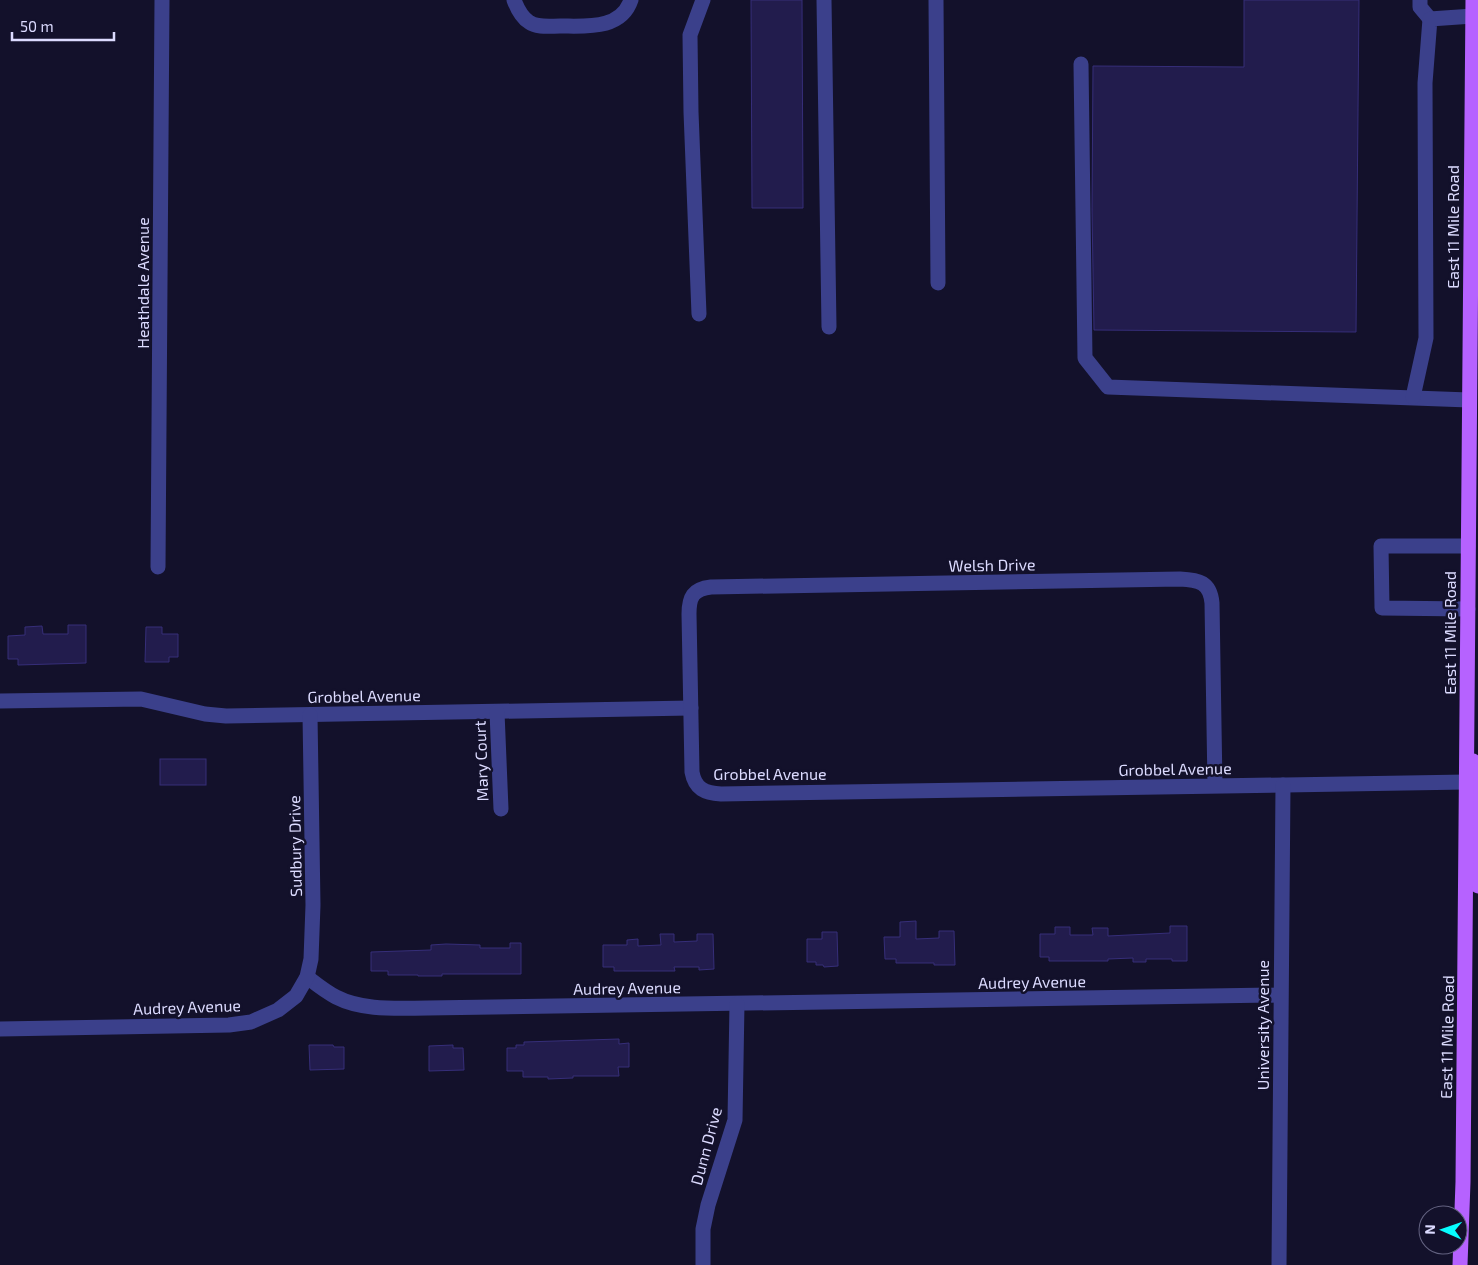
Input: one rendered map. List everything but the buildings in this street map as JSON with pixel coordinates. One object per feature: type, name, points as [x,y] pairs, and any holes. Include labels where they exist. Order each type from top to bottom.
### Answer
[{"type":"main road","name":"East 11 Mile Road","points":[[1460,1265],[1463,1201],[1468,730],[1473,0]]},
{"type":"main road","points":[[1468,730],[1477,782],[1476,873],[1478,886]]},
{"type":"main road","points":[[1465,966],[1478,955]]},
{"type":"street","name":"Heathdale Avenue","points":[[158,567],[162,0]]},
{"type":"street","points":[[514,0],[520,13],[530,23],[543,26],[603,25],[622,15],[631,0]]},
{"type":"street","points":[[699,314],[690,35],[703,0]]},
{"type":"street","points":[[824,0],[829,327]]},
{"type":"street","points":[[936,0],[938,283]]},
{"type":"street","points":[[1413,398],[1426,338],[1425,83],[1430,19],[1420,7],[1420,0]]},
{"type":"street","points":[[1430,19],[1473,16]]},
{"type":"street","points":[[1082,64],[1085,358],[1108,387],[1470,400]]},
{"type":"street","points":[[1468,546],[1381,546],[1382,608],[1468,609]]},
{"type":"street","name":"Welsh Drive","points":[[690,708],[689,605],[691,597],[702,588],[1193,580],[1206,585],[1212,603],[1215,786]]},
{"type":"street","name":"Grobbel Avenue","points":[[0,701],[141,699],[215,716],[690,708],[692,777],[698,788],[711,793],[1466,782]]},
{"type":"street","name":"Mary Court","points":[[497,712],[501,809]]},
{"type":"street","name":"Sudbury Drive","points":[[307,977],[311,958],[313,905],[310,715]]},
{"type":"street","name":"University Avenue","points":[[1279,1265],[1283,784]]},
{"type":"street","name":"Audrey Avenue","points":[[0,1029],[229,1025],[251,1022],[278,1010],[296,996],[307,977],[335,997],[354,1004],[379,1007],[428,1008],[1280,995]]},
{"type":"street","name":"Dunn Drive","points":[[703,1265],[704,1229],[708,1205],[735,1120],[737,1004]]}]
